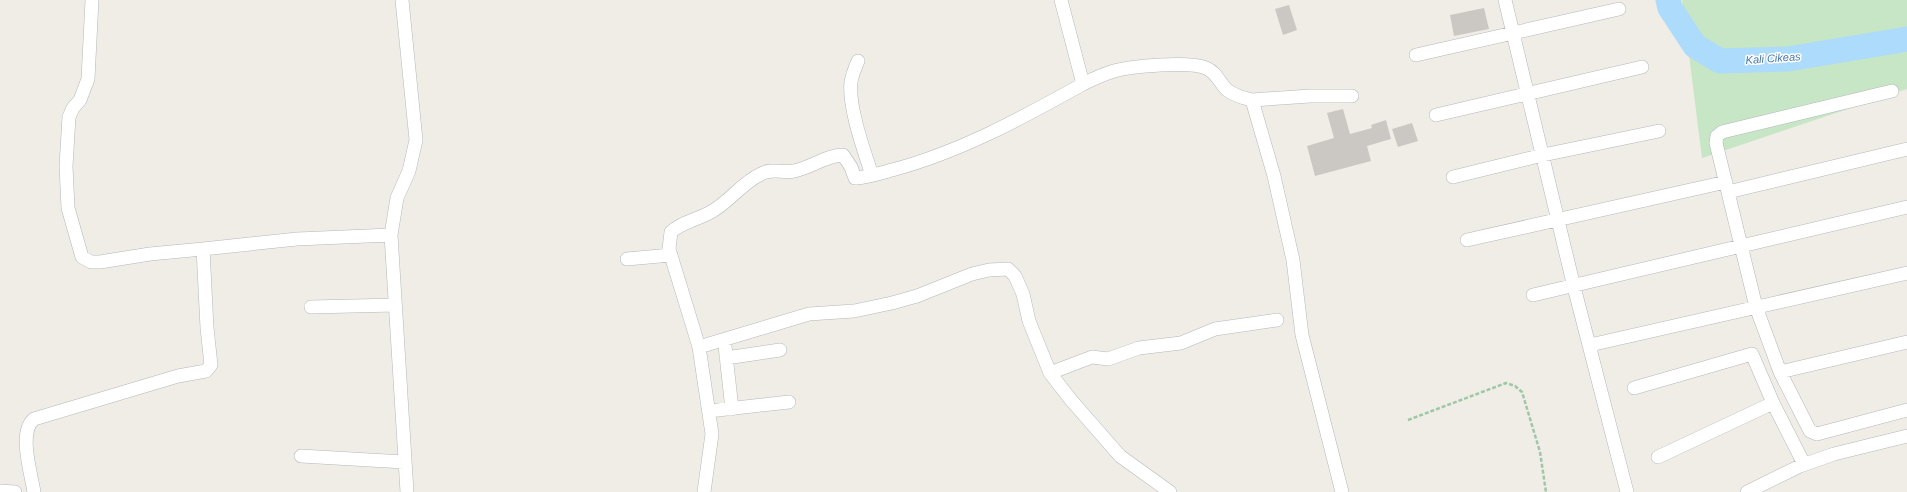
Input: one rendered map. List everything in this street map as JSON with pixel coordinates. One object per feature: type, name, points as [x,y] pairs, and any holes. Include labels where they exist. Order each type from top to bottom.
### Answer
[{"type":"street","points":[[92,0],[89,70],[86,88],[69,117],[66,166],[68,208],[82,257],[91,262],[100,262],[150,254],[297,238],[391,234]]},
{"type":"street","points":[[402,0],[416,140],[409,171],[397,198],[391,234],[407,492]]},
{"type":"street","points":[[1061,0],[1083,84]]},
{"type":"street","points":[[1505,0],[1557,219],[1627,492]]},
{"type":"street","points":[[1416,55],[1619,9]]},
{"type":"street","points":[[858,61],[852,76],[851,89],[858,130],[872,175]]},
{"type":"street","points":[[704,492],[712,434],[709,411],[699,347],[671,255],[669,241],[671,232],[676,227],[713,211],[732,197],[748,181],[762,173],[777,170],[792,172],[808,168],[831,156],[843,155],[851,167],[855,178],[905,166],[973,141],[1024,116],[1083,84],[1114,71],[1134,68],[1198,65],[1211,71],[1226,89],[1236,96],[1252,100],[1310,96],[1352,96]]},
{"type":"street","points":[[1436,115],[1642,67]]},
{"type":"street","points":[[1892,91],[1722,132],[1716,136],[1716,143],[1756,307],[1780,372],[1810,431],[1813,434],[1907,410]]},
{"type":"street","points":[[1252,100],[1274,176],[1294,260],[1302,335],[1342,492]]},
{"type":"street","points":[[1453,177],[1543,155],[1660,131]]},
{"type":"street","points":[[1467,240],[1557,219],[1727,187],[1907,149]]},
{"type":"street","points":[[1532,296],[1574,287],[1741,245],[1907,207]]},
{"type":"street","points":[[34,492],[26,444],[28,425],[34,419],[178,376],[206,371],[211,365],[207,328],[203,249]]},
{"type":"street","points":[[627,259],[671,255]]},
{"type":"street","points":[[699,347],[809,314],[854,311],[892,303],[917,296],[972,274],[989,270],[1008,269],[1015,276],[1023,294],[1029,321],[1050,373],[1071,400],[1120,456],[1170,492]]},
{"type":"street","points":[[1590,345],[1907,273]]},
{"type":"street","points":[[310,307],[395,305]]},
{"type":"street","points":[[1050,373],[1092,357],[1108,359],[1139,348],[1181,343],[1215,329],[1277,320]]},
{"type":"street","points":[[1780,372],[1907,342]]},
{"type":"street","points":[[732,409],[725,352],[780,350]]},
{"type":"street","points":[[1634,388],[1752,354],[1804,464]]},
{"type":"street","points":[[709,411],[789,402]]},
{"type":"street","points":[[1658,457],[1774,402]]},
{"type":"street","points":[[1746,492],[1804,464],[1860,446],[1907,436]]},
{"type":"street","points":[[301,456],[404,462]]},
{"type":"street","points":[[0,491],[15,492]]},
{"type":"path","points":[[1408,420],[1506,383],[1515,386],[1522,392],[1540,452],[1546,492]]},
{"type":"green space","points":[[1682,0],[1907,0],[1907,89],[1702,158]]},
{"type":"building","points":[[1289,5],[1297,30],[1283,35],[1275,9]]},
{"type":"building","points":[[1484,8],[1489,29],[1454,36],[1450,15]]},
{"type":"building","points":[[1343,109],[1350,134],[1372,128],[1371,125],[1386,120],[1391,139],[1367,146],[1371,161],[1315,176],[1307,146],[1334,138],[1327,113]]},
{"type":"building","points":[[1412,123],[1418,141],[1398,147],[1392,129]]},
{"type":"waterway","name":"Kali Cikeas","points":[[1668,0],[1670,8],[1695,46],[1720,61],[1788,59],[1907,39]]}]
